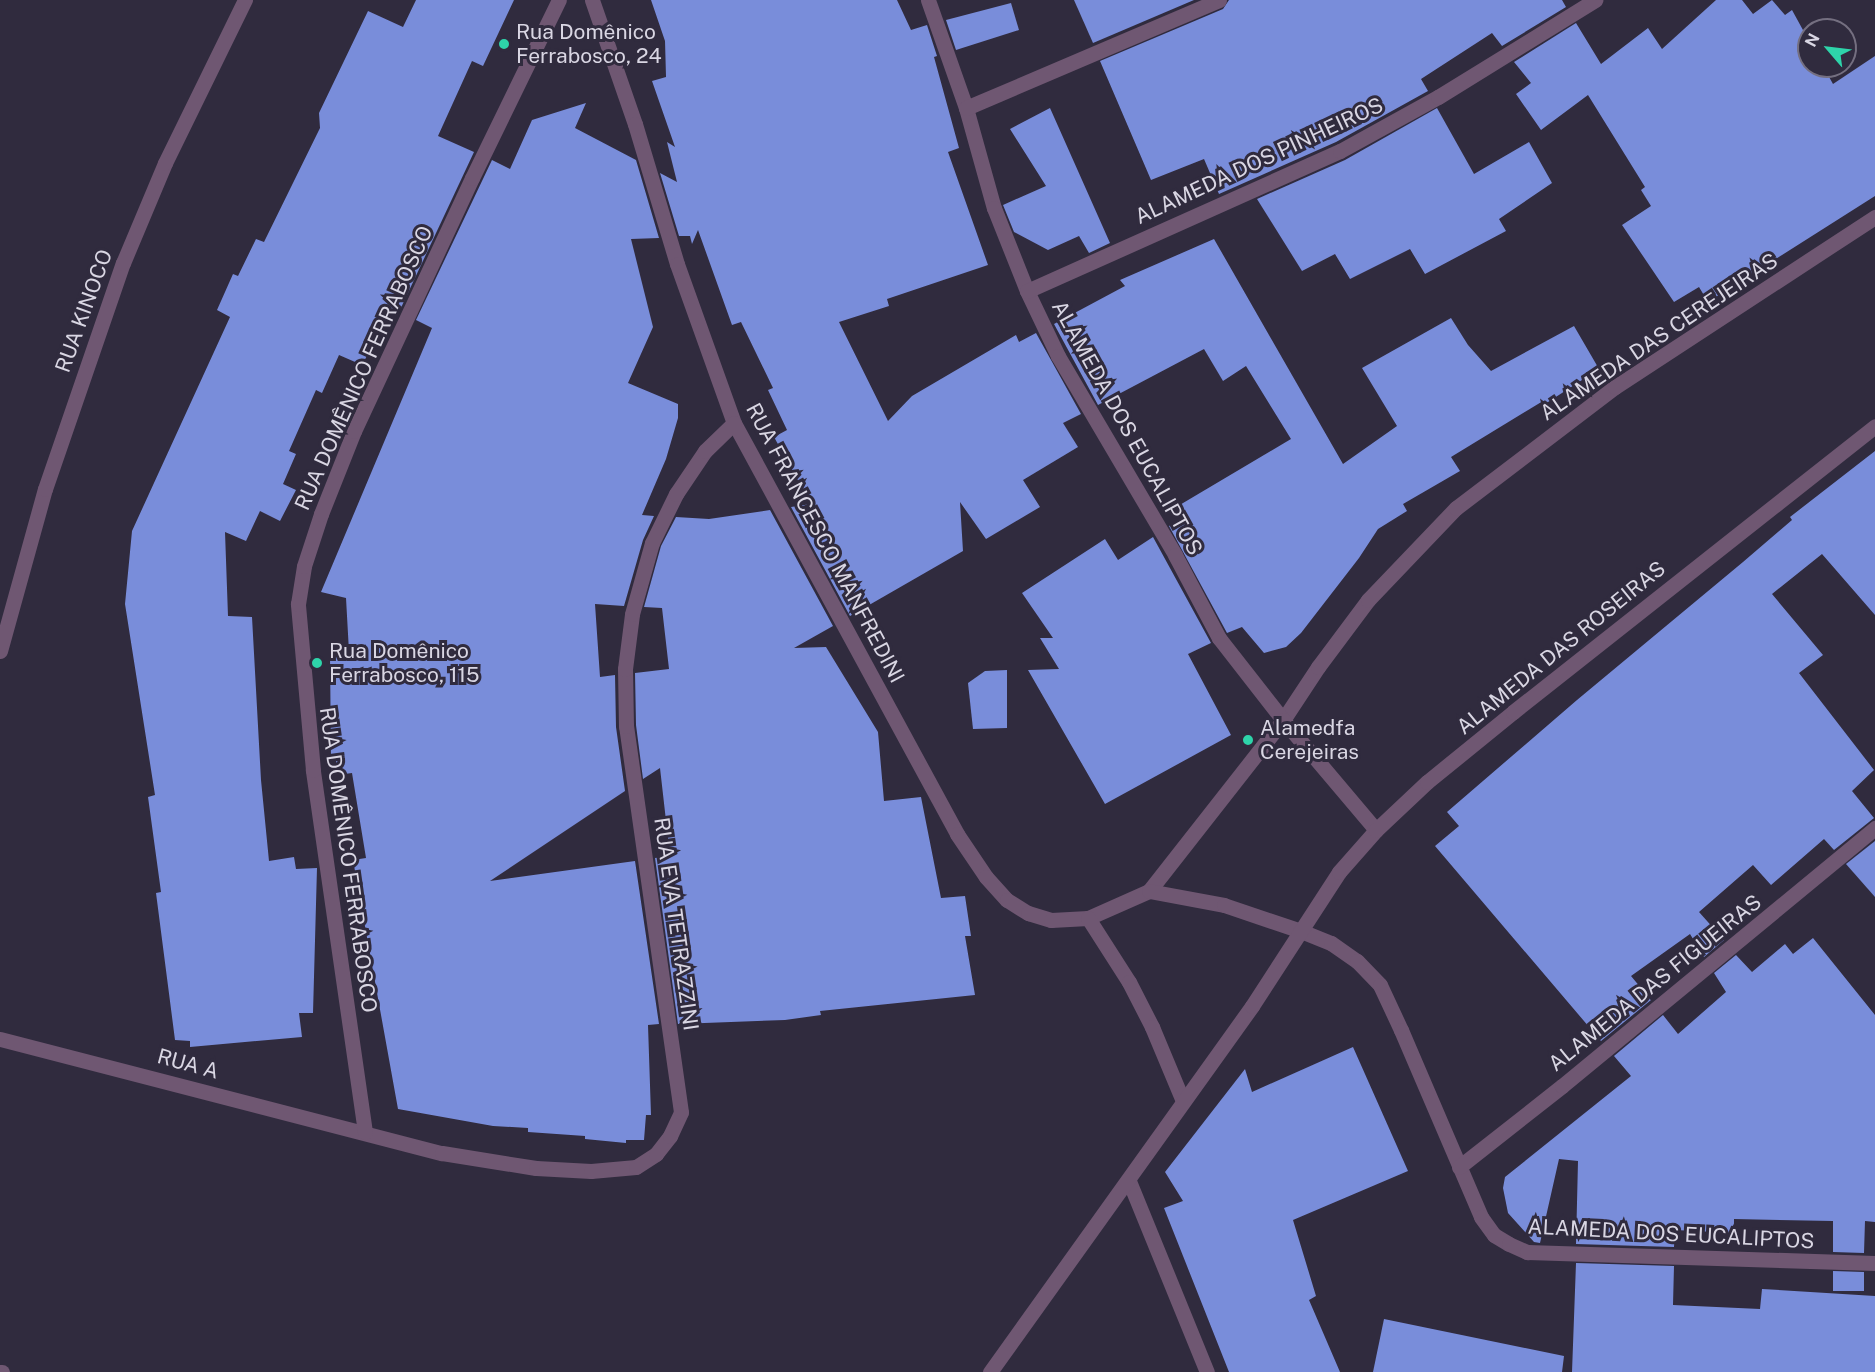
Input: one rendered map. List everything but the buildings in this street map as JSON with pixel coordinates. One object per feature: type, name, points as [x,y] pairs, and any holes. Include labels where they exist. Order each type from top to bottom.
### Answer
[{"type":"street","name":"RUA KINOCO","points":[[0,651],[45,489],[123,263],[165,163],[245,0]]},
{"type":"street","name":"RUA DOMÊNICO FERRABOSCO","points":[[365,1132],[310,747],[298,604],[304,566],[321,514],[354,431],[472,178],[560,0]]},
{"type":"street","name":"RUA FRANCESCO MANFREDINI","points":[[592,0],[635,124],[677,264],[734,423],[957,834],[986,877],[1007,900],[1028,913],[1051,920],[1088,918]]},
{"type":"street","name":"ALAMEDA DOS EUCALIPTOS","points":[[928,0],[966,108],[994,208],[1027,291],[1058,356],[1175,555],[1219,638],[1283,720],[1376,830]]},
{"type":"street","points":[[966,108],[1219,0]]},
{"type":"street","name":"ALAMEDA DOS PINHEIROS","points":[[1027,291],[1340,151],[1438,97],[1595,0]]},
{"type":"street","name":"ALAMEDA DAS CEREJEIRAS","points":[[1088,918],[1149,891],[1283,720],[1318,667],[1368,600],[1456,508],[1615,387],[1875,217]]},
{"type":"street","name":"RUA EVA TETRAZZINI","points":[[365,1132],[442,1153],[536,1168],[591,1171],[636,1167],[656,1154],[670,1136],[681,1112],[679,1091],[626,726],[625,669],[632,614],[652,543],[676,494],[705,451],[734,423]]},
{"type":"street","name":"ALAMEDA DAS ROSEIRAS","points":[[1129,1181],[1183,1101],[1252,1006],[1338,872],[1376,830],[1428,782],[1523,705],[1875,426]]},
{"type":"street","name":"ALAMEDA DAS FIGUEIRAS","points":[[1459,1167],[1562,1086],[1875,828]]},
{"type":"street","name":"ALAMEDA DOS EUCALIPTOS","points":[[1149,891],[1224,905],[1331,943],[1358,961],[1380,985],[1481,1217],[1494,1235],[1527,1252],[1875,1263]]},
{"type":"street","points":[[1088,918],[1130,981],[1183,1101]]},
{"type":"street","name":"RUA A","points":[[0,1040],[365,1132]]},
{"type":"street","points":[[990,1372],[1129,1181]]},
{"type":"street","points":[[1129,1181],[1207,1372]]},
{"type":"place","name":"Rua Domênico Ferrabosco, 24","points":[[504,44]]},
{"type":"place","name":"Rua Domênico Ferrabosco, 115","points":[[317,663]]},
{"type":"place","name":"Alamedfa Cerejeiras","points":[[1248,740]]}]
